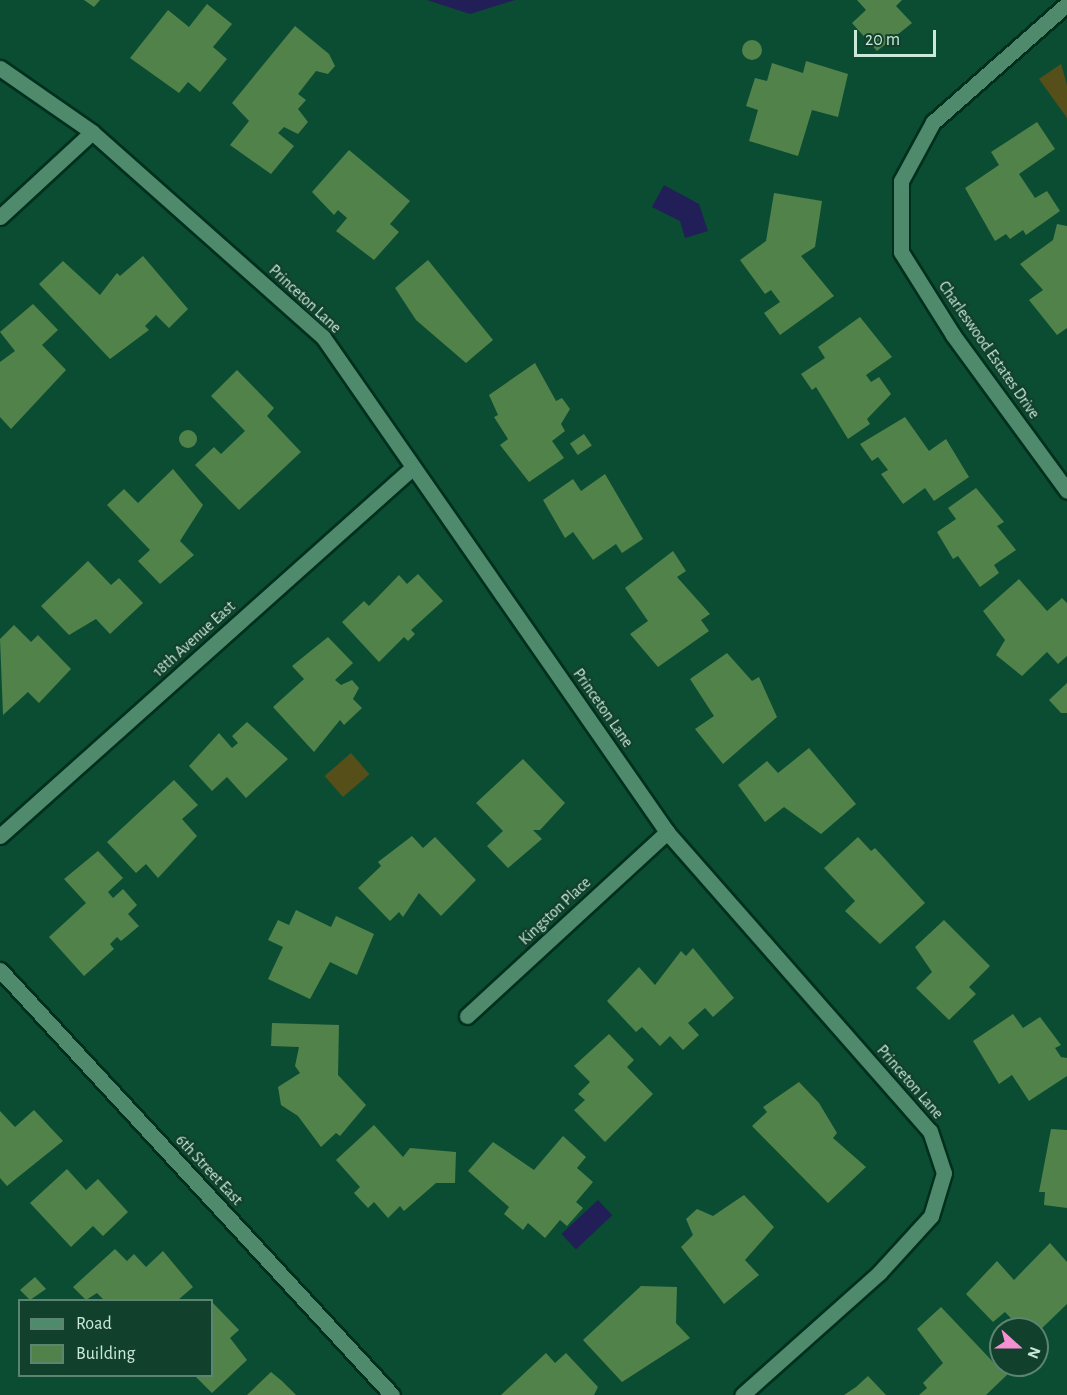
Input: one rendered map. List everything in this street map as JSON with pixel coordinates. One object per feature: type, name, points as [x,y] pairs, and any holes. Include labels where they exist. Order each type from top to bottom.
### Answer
[{"type":"street","name":"Charleswood Estates Drive","points":[[1067,4],[933,122],[901,181],[901,252],[953,335],[1067,490]]},
{"type":"street","name":"Princeton Lane","points":[[0,68],[92,132],[323,337],[667,832],[930,1131],[944,1173],[931,1216],[879,1274],[742,1395]]},
{"type":"street","points":[[0,217],[92,132]]},
{"type":"street","name":"18th Avenue East","points":[[0,836],[412,468]]},
{"type":"street","name":"Kingston Place","points":[[468,1016],[667,832]]},
{"type":"street","name":"6th Street East","points":[[0,970],[392,1395]]},
{"type":"shaded area","points":[[427,0],[515,0],[470,14]]},
{"type":"shaded area","points":[[1061,64],[1067,85],[1067,118],[1039,79]]},
{"type":"shaded area","points":[[664,185],[699,204],[708,231],[685,238],[680,221],[652,207]]},
{"type":"shaded area","points":[[351,753],[369,774],[343,797],[325,776]]},
{"type":"shaded area","points":[[598,1200],[612,1215],[576,1249],[561,1234]]},
{"type":"building","points":[[84,0],[100,0],[94,7]]},
{"type":"building","points":[[857,0],[902,0],[896,6],[912,23],[877,51],[852,23],[866,10]]},
{"type":"building","points":[[207,4],[232,24],[213,47],[227,59],[200,92],[188,82],[179,93],[130,58],[168,10],[189,27]]},
{"type":"building","points":[[295,26],[329,54],[335,66],[328,74],[316,71],[298,94],[306,100],[298,109],[308,122],[298,134],[284,127],[278,133],[294,146],[271,174],[230,145],[249,121],[232,103]]},
{"type":"building","points":[[748,40],[756,40],[762,46],[762,54],[756,60],[748,60],[742,54],[742,46]]},
{"type":"building","points":[[806,61],[848,74],[838,117],[812,110],[798,156],[749,141],[758,110],[746,106],[755,78],[767,81],[772,63],[803,73]]},
{"type":"building","points":[[1037,122],[1055,149],[1019,174],[1035,198],[1047,191],[1060,211],[1026,235],[1023,230],[1010,239],[1006,234],[995,241],[965,188],[999,165],[991,152]]},
{"type":"building","points":[[349,150],[410,201],[390,224],[399,232],[374,260],[336,231],[347,218],[338,210],[334,215],[312,192]]},
{"type":"building","points":[[774,193],[822,201],[815,247],[801,256],[834,296],[780,335],[764,313],[780,302],[771,290],[765,294],[740,260],[766,241]]},
{"type":"building","points":[[1057,224],[1067,226],[1067,328],[1057,335],[1029,300],[1043,290],[1020,264],[1053,240]]},
{"type":"building","points":[[143,256],[188,309],[169,328],[156,315],[145,326],[149,330],[110,359],[39,284],[63,261],[100,295],[117,273],[120,276]]},
{"type":"building","points":[[428,260],[493,340],[466,363],[416,320],[395,288]]},
{"type":"building","points":[[33,304],[58,330],[42,345],[66,370],[11,429],[0,417],[0,362],[15,351],[0,332]]},
{"type":"building","points":[[860,317],[892,357],[866,375],[871,382],[879,377],[891,394],[867,419],[870,424],[848,439],[816,387],[812,390],[801,374],[825,358],[818,347]]},
{"type":"building","points":[[535,363],[556,401],[562,398],[570,409],[561,424],[565,431],[552,441],[564,458],[529,482],[500,445],[508,439],[494,417],[498,415],[489,395]]},
{"type":"building","points":[[237,370],[274,408],[267,416],[301,452],[239,510],[195,465],[214,447],[221,454],[245,431],[211,396]]},
{"type":"building","points":[[905,417],[929,451],[946,439],[969,477],[934,501],[925,488],[903,504],[881,474],[888,470],[878,457],[872,461],[860,444]]},
{"type":"building","points":[[188,430],[194,433],[197,439],[194,445],[188,448],[182,445],[179,439],[182,433]]},
{"type":"building","points":[[584,434],[592,446],[578,455],[570,444]]},
{"type":"building","points":[[173,469],[203,505],[180,541],[194,555],[160,584],[138,561],[150,550],[107,505],[124,489],[138,503]]},
{"type":"building","points":[[605,474],[643,539],[622,553],[616,544],[593,560],[573,532],[565,538],[543,500],[573,479],[581,491]]},
{"type":"building","points":[[976,488],[1004,522],[997,526],[1016,550],[994,565],[999,573],[980,587],[958,556],[953,559],[937,532],[956,519],[948,508]]},
{"type":"building","points":[[673,551],[686,571],[677,577],[710,614],[701,620],[709,631],[658,667],[630,634],[648,621],[625,588]]},
{"type":"building","points":[[88,561],[111,585],[119,578],[143,603],[110,634],[96,619],[69,635],[41,606]]},
{"type":"building","points":[[418,574],[443,601],[411,630],[415,634],[408,641],[404,637],[379,662],[342,622],[364,601],[369,606],[399,575],[407,584]]},
{"type":"building","points":[[1019,579],[1047,611],[1062,598],[1067,603],[1067,656],[1058,664],[1047,652],[1022,676],[996,655],[1005,640],[983,611]]},
{"type":"building","points":[[14,625],[31,642],[38,635],[71,669],[39,703],[28,692],[3,715],[0,639]]},
{"type":"building","points":[[328,637],[353,663],[335,680],[341,685],[352,680],[359,688],[353,699],[362,708],[344,725],[340,720],[314,752],[273,707],[304,679],[292,666]]},
{"type":"building","points":[[727,653],[752,681],[759,677],[777,717],[723,764],[695,729],[714,716],[690,679]]},
{"type":"building","points":[[1067,683],[1067,713],[1061,713],[1049,700]]},
{"type":"building","points":[[247,722],[288,759],[246,798],[227,777],[212,791],[189,766],[219,733],[232,748],[238,743],[232,736]]},
{"type":"building","points":[[809,748],[856,804],[821,834],[784,807],[765,822],[738,785],[767,761],[778,773]]},
{"type":"building","points":[[523,759],[565,803],[540,830],[533,830],[542,839],[508,868],[487,846],[503,831],[476,803]]},
{"type":"building","points":[[174,780],[198,805],[182,819],[197,836],[158,878],[146,864],[136,873],[107,842]]},
{"type":"building","points":[[412,836],[423,848],[435,837],[476,880],[441,916],[419,893],[403,917],[399,912],[390,921],[358,888],[381,866],[378,862]]},
{"type":"building","points":[[858,837],[871,851],[875,848],[925,903],[880,944],[845,911],[855,901],[824,868]]},
{"type":"building","points":[[98,851],[123,878],[108,892],[113,898],[123,889],[137,905],[128,914],[139,926],[121,941],[117,937],[110,944],[114,949],[84,976],[49,937],[86,903],[64,879]]},
{"type":"building","points":[[296,910],[331,927],[336,916],[374,934],[357,975],[330,962],[310,999],[268,979],[283,947],[268,940],[278,920],[289,925]]},
{"type":"building","points":[[944,920],[990,966],[969,987],[976,994],[949,1020],[916,988],[932,972],[915,947]]},
{"type":"building","points":[[693,948],[734,998],[713,1017],[705,1008],[688,1023],[699,1035],[683,1050],[670,1036],[660,1046],[642,1027],[636,1032],[607,1001],[639,967],[655,985],[681,951],[686,956]]},
{"type":"building","points":[[1013,1014],[1023,1028],[1040,1017],[1061,1045],[1055,1048],[1061,1057],[1067,1058],[1067,1076],[1029,1101],[1012,1075],[999,1084],[973,1041]]},
{"type":"building","points":[[272,1023],[339,1025],[338,1075],[366,1105],[340,1136],[336,1133],[321,1147],[298,1116],[281,1105],[278,1087],[300,1073],[295,1066],[299,1047],[271,1046]]},
{"type":"building","points":[[609,1034],[634,1060],[627,1067],[653,1094],[605,1142],[574,1110],[585,1100],[578,1094],[590,1082],[574,1066]]},
{"type":"building","points":[[799,1082],[819,1103],[837,1133],[833,1138],[866,1167],[828,1203],[752,1126],[767,1112],[763,1107]]},
{"type":"building","points":[[34,1110],[63,1141],[7,1186],[0,1178],[0,1111],[15,1127]]},
{"type":"building","points":[[374,1125],[403,1157],[410,1148],[456,1152],[455,1183],[436,1183],[404,1211],[400,1206],[388,1218],[374,1202],[368,1208],[354,1193],[360,1187],[336,1160]]},
{"type":"building","points":[[1051,1129],[1067,1130],[1067,1208],[1044,1205],[1045,1192],[1039,1192]]},
{"type":"building","points":[[563,1136],[586,1157],[577,1168],[593,1182],[576,1202],[583,1208],[567,1226],[560,1220],[545,1238],[528,1223],[523,1230],[504,1214],[509,1207],[468,1171],[493,1142],[534,1170]]},
{"type":"building","points":[[67,1169],[86,1190],[98,1179],[128,1212],[103,1236],[93,1226],[71,1247],[30,1203]]},
{"type":"building","points":[[744,1195],[774,1227],[745,1260],[759,1275],[724,1304],[681,1247],[693,1235],[686,1219],[697,1209],[713,1216]]},
{"type":"building","points":[[1050,1243],[1067,1262],[1067,1304],[1049,1321],[1049,1317],[1010,1317],[1005,1312],[999,1317],[989,1318],[966,1294],[997,1261],[1014,1280]]},
{"type":"building","points":[[115,1249],[127,1261],[134,1254],[146,1267],[163,1251],[193,1287],[179,1299],[103,1299],[97,1293],[85,1299],[73,1287]]},
{"type":"building","points":[[35,1277],[46,1289],[31,1299],[20,1290]]},
{"type":"building","points":[[641,1286],[677,1287],[676,1323],[690,1338],[622,1382],[583,1340]]},
{"type":"building","points":[[213,1303],[239,1330],[230,1338],[247,1360],[212,1393],[196,1377],[213,1377]]},
{"type":"building","points":[[941,1307],[989,1358],[989,1377],[1005,1377],[986,1395],[919,1395],[927,1388],[923,1383],[943,1363],[917,1329]]},
{"type":"building","points":[[546,1353],[555,1363],[566,1353],[598,1387],[594,1395],[501,1395]]},
{"type":"building","points":[[271,1372],[282,1381],[296,1395],[247,1395]]},
{"type":"building","points":[[868,1376],[886,1395],[844,1395],[856,1387]]}]
